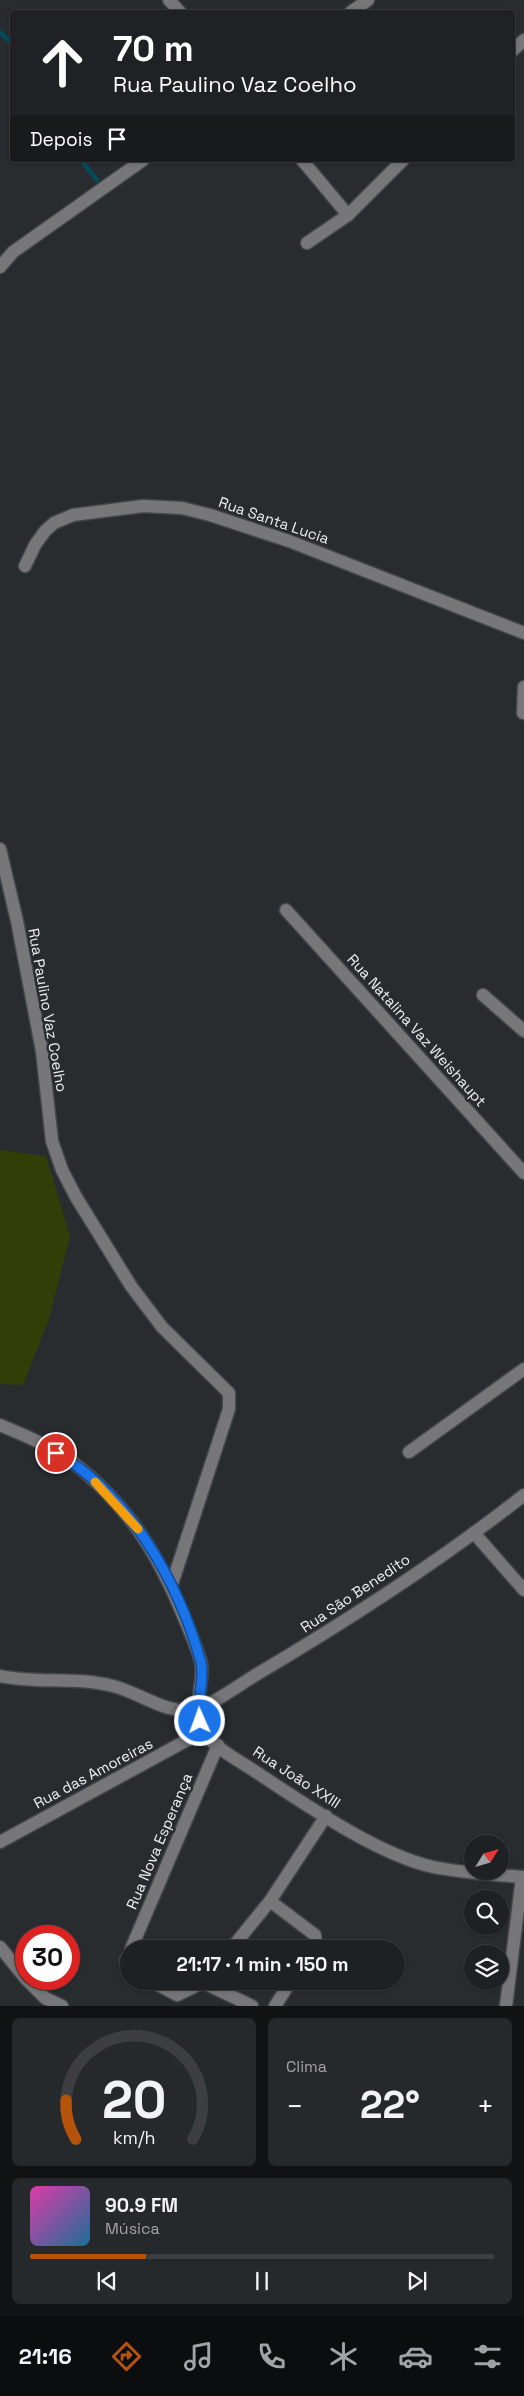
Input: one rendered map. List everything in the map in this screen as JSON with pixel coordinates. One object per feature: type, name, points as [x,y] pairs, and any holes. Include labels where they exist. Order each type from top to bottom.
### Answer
[{"type":"street","points":[[169,0],[178,10]]},
{"type":"street","points":[[354,10],[368,0]]},
{"type":"street","points":[[0,267],[12,252],[140,162]]},
{"type":"street","points":[[304,162],[348,215]]},
{"type":"street","points":[[308,243],[348,215],[401,162]]},
{"type":"street","name":"Rua Santa Lucia","points":[[25,566],[35,545],[45,531],[54,523],[73,515],[143,506],[182,508],[210,515],[289,541],[524,633]]},
{"type":"street","points":[[523,713],[524,687]]},
{"type":"street","name":"Rua Paulino Vaz Coelho","points":[[0,849],[3,875],[42,1051],[52,1141],[62,1170],[76,1197],[131,1286],[162,1328],[228,1393],[229,1410],[171,1587]]},
{"type":"street","name":"Rua Natalina Vaz Weishaupt","points":[[286,910],[524,1172]]},
{"type":"street","points":[[483,995],[524,1031]]},
{"type":"street","points":[[409,1452],[524,1369]]},
{"type":"street","points":[[0,1425],[30,1438],[69,1460],[101,1487],[134,1523],[154,1552],[171,1587],[197,1650],[203,1671],[197,1710],[202,1732]]},
{"type":"street","name":"Rua São Benedito","points":[[197,1710],[309,1644],[474,1533],[524,1495]]},
{"type":"street","points":[[474,1533],[524,1590]]},
{"type":"street","points":[[0,1676],[69,1679],[113,1686],[169,1709],[197,1710]]},
{"type":"street","name":"Rua João XXIII","points":[[202,1732],[218,1745],[326,1816],[373,1844],[432,1866],[466,1872],[523,1877]]},
{"type":"street","name":"Rua das Amoreiras","points":[[0,1842],[202,1732]]},
{"type":"street","name":"Rua Nova Esperança","points":[[135,1940],[218,1745]]},
{"type":"street","points":[[238,1940],[270,1901],[326,1816]]},
{"type":"street","points":[[506,2006],[523,1877]]},
{"type":"street","points":[[270,1901],[315,1935],[316,1940]]},
{"type":"street","points":[[0,1947],[15,1965]]},
{"type":"street","points":[[37,1990],[45,1998],[62,2006]]},
{"type":"street","points":[[168,1990],[177,1995],[188,1990]]},
{"type":"street","points":[[221,1990],[252,2006]]},
{"type":"street","points":[[275,2006],[286,1990]]},
{"type":"green space","points":[[0,1150],[46,1156],[70,1236],[49,1319],[23,1385],[0,1384]]},
{"type":"waterway","points":[[0,32],[10,42]]},
{"type":"waterway","points":[[83,162],[97,180]]},
{"type":"slow traffic","points":[[95,1482],[138,1529]]},
{"type":"route","points":[[56,1453],[69,1460],[101,1487],[134,1523],[154,1552],[171,1587],[201,1662],[203,1671],[197,1710],[200,1721]]}]
